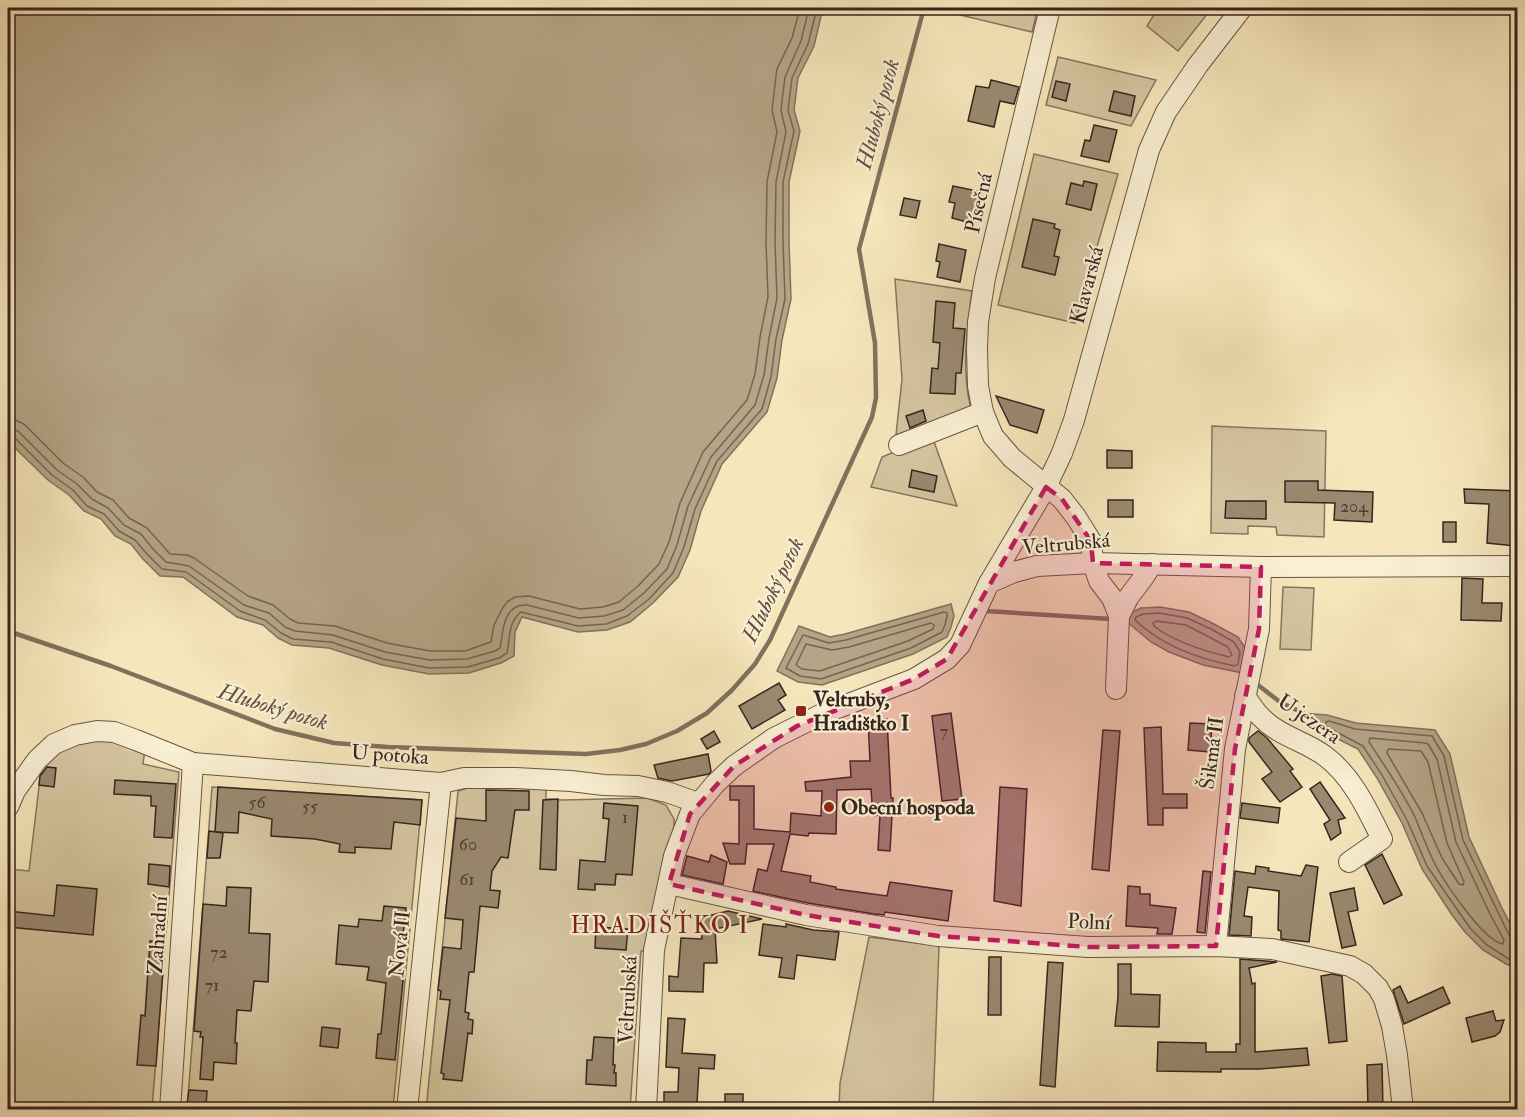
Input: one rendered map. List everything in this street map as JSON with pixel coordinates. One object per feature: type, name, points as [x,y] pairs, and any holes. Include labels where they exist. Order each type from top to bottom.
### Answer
[{"type":"street","name":"Písečná","points":[[1050,8],[985,278],[978,322],[978,386],[983,412],[993,436],[1012,458],[1062,499],[1091,541],[1093,563]]},
{"type":"street","name":"Klavarská","points":[[989,583],[1046,487],[1062,453],[1074,420],[1149,150],[1166,112],[1198,65],[1242,8]]},
{"type":"street","points":[[898,445],[983,412]]},
{"type":"street","points":[[1093,563],[1099,581],[1112,598],[1119,616],[1116,688]]},
{"type":"street","name":"Veltrubská","points":[[646,1110],[654,950],[674,856],[690,814],[714,784],[734,766],[774,738],[822,714],[914,678],[947,659],[960,645],[989,583],[1014,572],[1037,566],[1093,563],[1261,567],[1516,566]]},
{"type":"street","points":[[1119,616],[1128,598],[1152,564]]},
{"type":"street","name":"Šikmá II","points":[[1216,946],[1235,749],[1259,629],[1261,567]]},
{"type":"street","name":"U jezera","points":[[1245,696],[1262,719],[1325,756],[1343,773],[1356,792],[1382,839],[1349,862]]},
{"type":"street","name":"U potoka","points":[[8,807],[15,791],[37,760],[54,744],[75,735],[97,731],[114,732],[194,763],[441,783],[464,778],[571,781],[648,788],[698,803]]},
{"type":"street","name":"Zahradní","points":[[170,1110],[194,763]]},
{"type":"street","name":"Nová II","points":[[407,1110],[441,783]]},
{"type":"street","name":"Polní","points":[[669,884],[806,915],[938,936],[1088,947],[1216,946],[1272,949],[1350,966],[1364,974],[1378,988],[1383,999],[1392,1026],[1403,1110]]},
{"type":"highlighted area","points":[[1046,487],[1062,499],[1091,541],[1093,563],[1261,567],[1259,629],[1235,749],[1216,946],[1088,947],[938,936],[806,915],[669,884],[690,814],[734,766],[797,726],[914,679],[947,659]]},
{"type":"shaded area","points":[[944,8],[1038,8],[1032,32],[943,11]]},
{"type":"shaded area","points":[[1158,8],[1212,8],[1178,51],[1147,26]]},
{"type":"shaded area","points":[[1058,57],[1156,80],[1131,126],[1046,105]]},
{"type":"shaded area","points":[[1034,154],[1118,174],[1075,323],[998,305]]},
{"type":"shaded area","points":[[895,279],[972,291],[966,365],[971,409],[896,435],[902,379]]},
{"type":"shaded area","points":[[1212,426],[1326,431],[1324,537],[1277,535],[1276,527],[1248,526],[1248,534],[1211,533]]},
{"type":"shaded area","points":[[932,436],[957,506],[871,487],[882,457]]},
{"type":"shaded area","points":[[1283,587],[1314,588],[1311,650],[1280,649]]},
{"type":"shaded area","points":[[109,738],[145,749],[143,764],[179,772],[152,1109],[8,1109],[8,869],[29,871],[41,770],[59,750],[85,739]]},
{"type":"shaded area","points":[[212,787],[422,800],[393,1109],[187,1110]]},
{"type":"shaded area","points":[[471,787],[546,789],[546,799],[647,798],[666,805],[674,819],[647,951],[641,951],[630,1109],[426,1110],[458,791]]},
{"type":"shaded area","points":[[869,937],[939,946],[933,1109],[839,1109],[840,1083]]},
{"type":"water","points":[[8,8],[823,8],[814,46],[798,78],[794,110],[800,131],[789,182],[791,299],[777,378],[767,412],[722,464],[701,511],[690,550],[678,577],[653,603],[630,622],[607,630],[578,632],[522,617],[515,632],[514,656],[501,663],[469,673],[429,674],[382,665],[329,648],[292,645],[278,638],[263,625],[237,617],[183,577],[160,576],[131,544],[115,536],[101,519],[84,511],[69,495],[48,480],[13,446],[8,438]]},
{"type":"water","points":[[951,604],[954,616],[947,637],[913,654],[822,685],[798,682],[777,671],[799,626],[830,637]]},
{"type":"water","points":[[1160,607],[1189,612],[1238,637],[1247,651],[1243,673],[1203,665],[1169,652],[1151,642],[1126,621],[1128,614],[1141,608]]},
{"type":"water","points":[[1301,713],[1327,715],[1356,723],[1435,730],[1450,754],[1469,837],[1517,937],[1517,968],[1483,950],[1452,915],[1422,869],[1402,823],[1358,749],[1312,726]]},
{"type":"building","points":[[991,80],[1019,87],[1014,104],[1000,101],[994,127],[968,121],[976,86],[989,88]]},
{"type":"building","points":[[1056,81],[1070,84],[1066,101],[1052,97]]},
{"type":"building","points":[[1114,91],[1135,96],[1131,116],[1109,111]]},
{"type":"building","points":[[1094,125],[1117,130],[1109,162],[1081,156],[1085,140],[1090,141]]},
{"type":"building","points":[[1084,181],[1097,184],[1091,210],[1066,204],[1071,183],[1083,186]]},
{"type":"building","points":[[953,186],[982,192],[974,224],[952,218],[955,203],[949,202]]},
{"type":"building","points":[[904,198],[920,201],[916,218],[900,215]]},
{"type":"building","points":[[1033,219],[1055,224],[1054,228],[1060,230],[1054,256],[1059,257],[1055,275],[1022,267]]},
{"type":"building","points":[[939,244],[966,250],[960,282],[937,277],[940,262],[936,261]]},
{"type":"building","points":[[936,301],[955,303],[953,328],[965,329],[961,373],[956,373],[955,394],[930,393],[932,368],[938,369],[940,343],[933,342]]},
{"type":"building","points":[[996,396],[1044,410],[1037,433],[1010,425]]},
{"type":"building","points":[[923,410],[926,421],[910,428],[906,416]]},
{"type":"building","points":[[1107,450],[1132,451],[1132,468],[1107,468]]},
{"type":"building","points":[[912,470],[937,476],[934,492],[909,487]]},
{"type":"building","points":[[1285,481],[1318,481],[1318,490],[1373,492],[1372,522],[1334,520],[1335,503],[1285,502]]},
{"type":"building","points":[[1464,489],[1518,491],[1515,546],[1487,543],[1489,504],[1465,503]]},
{"type":"building","points":[[1108,500],[1133,500],[1133,517],[1108,517]]},
{"type":"building","points":[[1226,501],[1266,501],[1266,519],[1225,518]]},
{"type":"building","points":[[1443,522],[1456,522],[1456,542],[1443,542]]},
{"type":"building","points":[[1462,578],[1483,579],[1482,603],[1502,603],[1501,621],[1461,620]]},
{"type":"building","points":[[779,683],[786,695],[778,700],[785,710],[752,729],[739,706]]},
{"type":"building","points":[[951,713],[962,799],[942,801],[932,716]]},
{"type":"building","points":[[887,719],[891,798],[893,798],[890,851],[878,850],[880,815],[873,816],[871,789],[837,790],[836,834],[809,833],[808,836],[790,834],[781,871],[811,876],[810,882],[836,887],[836,889],[887,896],[890,882],[952,891],[948,921],[885,912],[884,915],[874,914],[753,891],[758,869],[767,871],[774,844],[747,844],[745,864],[730,864],[723,843],[739,844],[739,800],[730,800],[730,786],[754,786],[754,829],[790,832],[791,813],[821,816],[822,791],[806,791],[805,782],[851,777],[850,761],[870,761],[868,720]]},
{"type":"building","points":[[1190,723],[1212,724],[1210,752],[1188,750]]},
{"type":"building","points":[[1161,727],[1163,794],[1187,794],[1187,808],[1163,808],[1163,825],[1148,825],[1144,728]]},
{"type":"building","points":[[1103,730],[1120,731],[1109,871],[1092,869]]},
{"type":"building","points":[[714,731],[720,742],[707,749],[701,739]]},
{"type":"building","points":[[1258,731],[1267,738],[1293,769],[1290,771],[1302,787],[1280,802],[1262,779],[1272,772],[1249,742],[1249,738]]},
{"type":"building","points":[[708,754],[711,771],[709,774],[672,781],[658,778],[654,765]]},
{"type":"building","points":[[47,767],[56,768],[54,787],[39,785],[40,776]]},
{"type":"building","points":[[115,780],[176,784],[172,838],[154,837],[156,806],[151,806],[151,796],[114,794]]},
{"type":"building","points":[[1320,782],[1345,818],[1338,820],[1341,833],[1331,840],[1324,824],[1330,820],[1310,789]]},
{"type":"building","points":[[218,787],[422,800],[420,825],[394,822],[391,849],[355,847],[355,853],[339,852],[340,844],[315,839],[271,836],[272,819],[239,812],[238,833],[215,832]]},
{"type":"building","points":[[1000,787],[1027,789],[1021,906],[994,901]]},
{"type":"building","points":[[486,790],[529,791],[529,810],[515,810],[508,858],[501,857],[492,871],[490,890],[500,891],[498,908],[480,906],[474,972],[469,972],[465,1012],[469,1013],[468,1019],[473,1020],[472,1034],[468,1033],[462,1081],[443,1079],[444,1074],[441,1073],[450,1000],[440,999],[441,991],[438,990],[443,947],[461,949],[463,920],[445,918],[456,818],[486,821]]},
{"type":"building","points":[[558,799],[556,870],[540,869],[543,800]]},
{"type":"building","points":[[604,803],[638,806],[632,875],[616,874],[615,885],[595,884],[595,890],[578,889],[580,860],[605,862],[609,819],[603,818]]},
{"type":"building","points":[[1242,803],[1280,808],[1278,823],[1240,818]]},
{"type":"building","points":[[209,831],[223,833],[220,858],[207,858]]},
{"type":"building","points":[[1382,854],[1402,895],[1384,904],[1365,865]]},
{"type":"building","points":[[711,855],[727,862],[723,884],[682,875],[687,856],[709,862]]},
{"type":"building","points":[[149,864],[170,866],[169,887],[148,884]]},
{"type":"building","points":[[1306,865],[1318,867],[1309,942],[1281,939],[1281,931],[1278,930],[1279,891],[1248,887],[1244,916],[1252,917],[1251,936],[1229,935],[1235,871],[1255,874],[1256,866],[1269,868],[1268,871],[1301,876]]},
{"type":"building","points":[[1203,871],[1211,872],[1205,933],[1197,932]]},
{"type":"building","points":[[57,885],[97,889],[93,935],[8,927],[8,911],[54,916]]},
{"type":"building","points":[[1128,886],[1140,887],[1140,894],[1150,894],[1150,905],[1176,908],[1172,934],[1157,934],[1158,928],[1126,926]]},
{"type":"building","points":[[227,887],[251,888],[249,933],[270,934],[268,982],[254,981],[251,1011],[237,1010],[236,1064],[214,1062],[213,1080],[200,1079],[203,1037],[200,1037],[201,1032],[194,1031],[203,904],[226,906]]},
{"type":"building","points":[[1354,888],[1358,910],[1348,912],[1356,945],[1342,948],[1330,893]]},
{"type":"building","points":[[384,906],[406,908],[399,970],[404,971],[395,1060],[376,1058],[386,983],[367,980],[369,967],[336,964],[339,925],[358,927],[359,919],[382,921]]},
{"type":"building","points":[[728,911],[762,919],[715,929],[717,963],[704,963],[703,992],[669,991],[669,976],[678,977],[681,938],[702,939],[699,918]]},
{"type":"building","points":[[763,924],[786,927],[786,924],[813,930],[839,932],[835,960],[797,955],[794,979],[779,977],[782,958],[759,955]]},
{"type":"building","points":[[596,927],[628,929],[626,950],[595,948]]},
{"type":"building","points":[[150,941],[165,942],[156,1066],[137,1065],[141,1015],[145,1016]]},
{"type":"building","points":[[989,957],[1001,957],[1001,1015],[988,1015]]},
{"type":"building","points":[[1240,959],[1277,962],[1249,968],[1252,984],[1255,983],[1255,1052],[1307,1048],[1309,1065],[1221,1069],[1221,1072],[1157,1071],[1158,1042],[1206,1043],[1206,1052],[1236,1052],[1236,1044],[1240,1044]]},
{"type":"building","points":[[1048,962],[1063,963],[1055,1087],[1040,1085]]},
{"type":"building","points":[[1118,964],[1131,964],[1131,994],[1160,995],[1159,1027],[1115,1026]]},
{"type":"building","points":[[1332,974],[1342,976],[1347,1041],[1329,1043],[1321,976]]},
{"type":"building","points":[[1400,986],[1408,1003],[1443,987],[1450,1003],[1404,1024],[1393,990]]},
{"type":"building","points":[[1493,1011],[1496,1021],[1504,1020],[1500,1032],[1495,1036],[1472,1042],[1466,1018]]},
{"type":"building","points":[[668,1018],[685,1019],[682,1053],[715,1055],[714,1069],[699,1068],[697,1103],[682,1103],[682,1110],[664,1110],[664,1092],[678,1092],[679,1068],[666,1067]]},
{"type":"building","points":[[322,1027],[340,1029],[338,1048],[320,1046]]},
{"type":"building","points":[[594,1037],[614,1038],[613,1065],[615,1065],[616,1086],[586,1084],[587,1060],[592,1060]]},
{"type":"building","points":[[1382,1064],[1383,1110],[1368,1110],[1367,1065]]},
{"type":"building","points":[[189,1090],[207,1091],[206,1106],[187,1104]]},
{"type":"building","points":[[725,1094],[743,1094],[743,1110],[725,1110]]},
{"type":"waterway","name":"Hluboký potok","points":[[8,631],[111,666],[275,729],[334,743],[586,754],[646,744],[677,731],[707,713],[755,664],[770,640],[872,417],[876,398],[875,343],[859,249],[924,8]]},
{"type":"waterway","points":[[986,611],[1111,619]]},
{"type":"waterway","points":[[1258,685],[1280,702],[1307,715]]},
{"type":"place","name":"Veltruby, Hradištko I","points":[[801,711]]},
{"type":"place","name":"Obecní hospoda","points":[[829,807]]},
{"type":"district","name":"HRADIŠŤKO I","points":[[660,925]]}]
